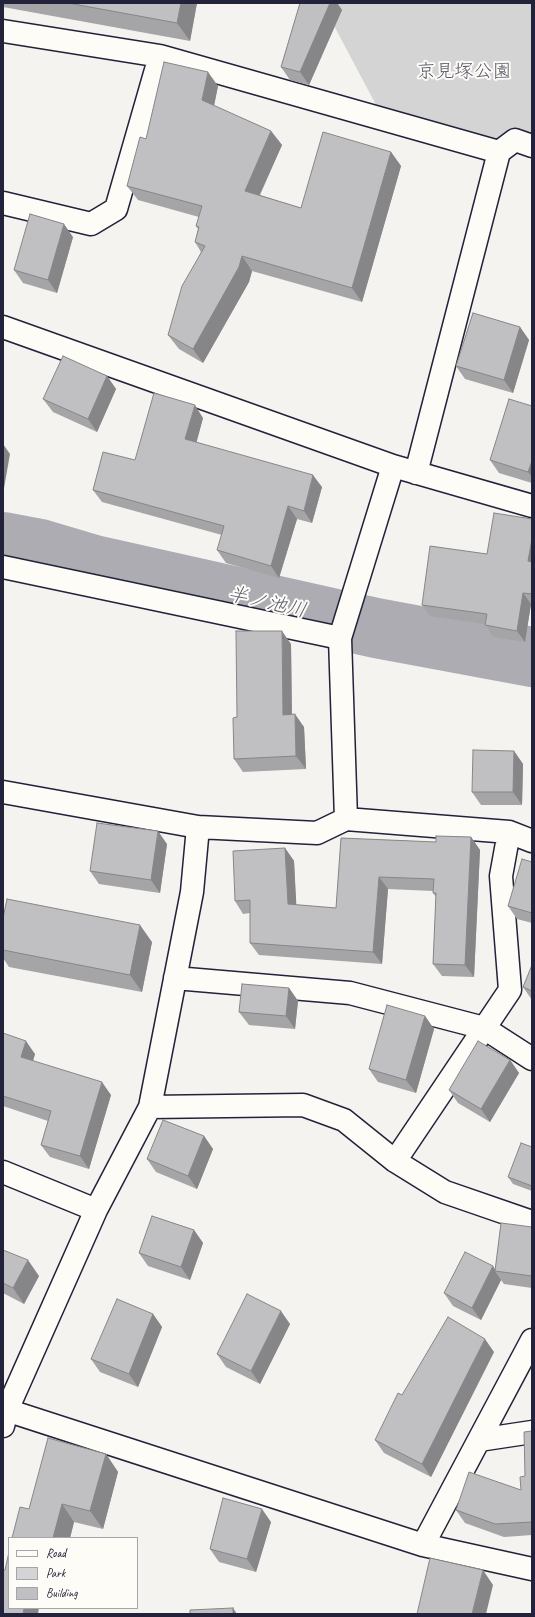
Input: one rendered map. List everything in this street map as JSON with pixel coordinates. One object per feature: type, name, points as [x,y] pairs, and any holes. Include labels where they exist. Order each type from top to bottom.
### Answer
[{"type":"street","points":[[3,31],[160,56],[499,152]]},
{"type":"street","points":[[3,203],[91,224],[116,209],[160,56]]},
{"type":"street","points":[[416,472],[499,152],[515,140],[532,146]]},
{"type":"street","points":[[3,327],[393,466],[532,506]]},
{"type":"street","points":[[346,819],[340,638],[393,466]]},
{"type":"street","points":[[3,567],[340,638]]},
{"type":"street","points":[[3,792],[198,827],[317,832],[346,819],[509,832],[532,841]]},
{"type":"street","points":[[198,827],[192,892],[150,1107],[96,1210],[4,1415],[423,1545],[532,1569]]},
{"type":"street","points":[[395,1161],[510,990],[501,876],[509,832]]},
{"type":"street","points":[[175,978],[350,993],[484,1028],[532,1059]]},
{"type":"street","points":[[150,1107],[303,1105],[344,1120],[395,1161],[445,1192],[532,1222]]},
{"type":"street","points":[[3,1172],[96,1210]]},
{"type":"street","points":[[423,1545],[532,1340]]},
{"type":"street","points":[[478,1440],[532,1432]]},
{"type":"green space","name":"京見塚公園","points":[[322,3],[532,3],[532,146],[499,152],[384,120]]},
{"type":"building","points":[[68,3],[181,3],[177,23]]},
{"type":"building","points":[[300,3],[330,3],[300,72],[281,67]]},
{"type":"building","points":[[164,62],[208,72],[202,100],[271,131],[245,191],[301,208],[323,132],[391,152],[352,288],[242,256],[239,267],[193,349],[168,335],[182,286],[205,246],[195,242],[199,227],[196,226],[202,206],[127,186],[140,137],[146,139]]},
{"type":"building","points":[[30,214],[64,224],[48,280],[14,270]]},
{"type":"building","points":[[473,313],[520,327],[504,380],[456,366]]},
{"type":"building","points":[[63,356],[107,376],[88,419],[43,399]]},
{"type":"building","points":[[154,393],[195,405],[185,439],[313,475],[304,511],[288,506],[271,566],[217,550],[224,526],[93,490],[103,452],[135,460]]},
{"type":"building","points":[[509,399],[532,406],[532,461],[528,472],[490,460]]},
{"type":"building","points":[[494,513],[532,519],[532,539],[528,561],[532,562],[532,594],[523,593],[517,631],[485,625],[487,614],[422,605],[430,546],[487,554]]},
{"type":"building","points":[[236,631],[282,631],[283,715],[295,714],[296,756],[234,759],[233,718],[237,717]]},
{"type":"building","points":[[473,750],[514,751],[513,792],[472,792]]},
{"type":"building","points":[[97,823],[158,831],[151,880],[90,871]]},
{"type":"building","points":[[436,836],[471,837],[465,965],[433,964],[436,893],[433,893],[434,879],[379,877],[373,952],[250,943],[250,900],[235,901],[233,851],[285,848],[288,904],[336,908],[341,838],[436,842]]},
{"type":"building","points":[[522,859],[532,862],[532,913],[508,906]]},
{"type":"building","points":[[7,899],[140,925],[130,975],[3,950],[3,918]]},
{"type":"building","points":[[532,965],[532,991],[523,987]]},
{"type":"building","points":[[242,984],[289,988],[286,1016],[239,1012]]},
{"type":"building","points":[[387,1005],[425,1016],[406,1080],[369,1069]]},
{"type":"building","points":[[3,1033],[26,1041],[21,1057],[102,1082],[80,1156],[41,1145],[51,1111],[3,1096]]},
{"type":"building","points":[[478,1041],[510,1060],[481,1109],[449,1090]]},
{"type":"building","points":[[163,1120],[204,1136],[188,1176],[147,1159]]},
{"type":"building","points":[[521,1143],[532,1147],[532,1186],[508,1177]]},
{"type":"building","points":[[152,1216],[194,1230],[181,1267],[139,1253]]},
{"type":"building","points":[[501,1223],[532,1227],[532,1276],[495,1271]]},
{"type":"building","points":[[3,1250],[28,1260],[13,1288],[3,1283]]},
{"type":"building","points":[[465,1252],[493,1266],[472,1308],[444,1293]]},
{"type":"building","points":[[247,1294],[281,1311],[251,1371],[217,1354]]},
{"type":"building","points":[[117,1299],[153,1314],[129,1374],[91,1359]]},
{"type":"building","points":[[448,1317],[485,1339],[422,1464],[375,1440],[398,1393],[402,1395]]},
{"type":"building","points":[[532,1431],[532,1522],[495,1524],[456,1510],[469,1472],[521,1490],[520,1477],[525,1476],[524,1432]]},
{"type":"building","points":[[48,1438],[106,1454],[90,1511],[62,1504],[53,1537],[12,1537],[20,1507],[29,1509]]},
{"type":"building","points":[[223,1498],[262,1509],[247,1559],[210,1549]]},
{"type":"building","points":[[8,1556],[8,1609],[24,1609],[23,1614],[3,1614],[3,1570],[5,1570]]},
{"type":"building","points":[[430,1558],[483,1570],[472,1614],[417,1614]]},
{"type":"building","points":[[233,1608],[233,1614],[190,1614],[190,1610]]},
{"type":"waterway","name":"半ノ池川","points":[[3,542],[40,549],[94,565],[376,628],[532,657]]}]
